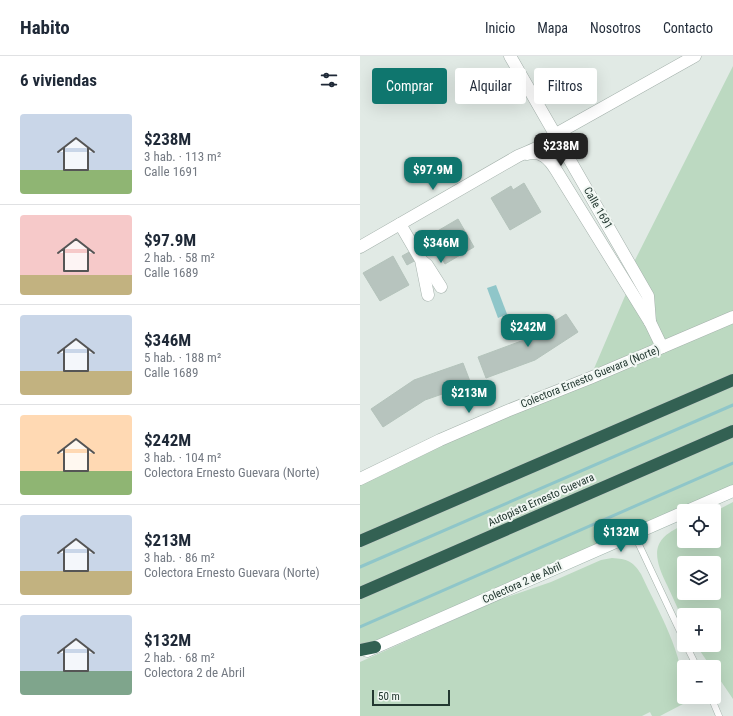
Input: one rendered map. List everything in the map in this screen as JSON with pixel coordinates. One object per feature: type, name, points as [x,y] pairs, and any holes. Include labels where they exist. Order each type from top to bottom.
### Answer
[{"type":"highway","points":[[360,541],[733,380]]},
{"type":"highway","name":"Autopista Ernesto Guevara","points":[[360,593],[733,431]]},
{"type":"highway","points":[[360,650],[375,647]]},
{"type":"street","name":"Calle 1691","points":[[510,56],[648,296],[650,322]]},
{"type":"street","points":[[666,72],[677,56]]},
{"type":"street","points":[[360,247],[518,156],[543,145],[551,140],[556,134],[695,56]]},
{"type":"street","name":"Calle 1691","points":[[518,156],[533,152],[542,154],[548,159],[650,322],[662,347]]},
{"type":"street","points":[[400,224],[421,260],[428,295]]},
{"type":"street","points":[[421,260],[427,265],[441,287]]},
{"type":"street","name":"Colectora Ernesto Guevara (Norte)","points":[[362,475],[440,440],[733,317]]},
{"type":"street","points":[[703,504],[733,491]]},
{"type":"street","name":"Colectora 2 de Abril","points":[[360,654],[677,515]]},
{"type":"lane","points":[[634,534],[677,625]]},
{"type":"lane","points":[[714,704],[719,716]]},
{"type":"green space","points":[[733,66],[733,491],[703,504],[677,504],[677,515],[360,654],[360,479],[590,378],[628,289],[632,266]]},
{"type":"green space","points":[[733,502],[733,699],[721,681],[721,660],[706,660],[701,652],[721,652],[721,608],[677,608],[662,575],[657,557],[658,549],[660,542],[677,528],[677,548],[721,548],[721,508]]},
{"type":"green space","points":[[612,558],[622,559],[632,563],[641,574],[663,618],[675,649],[678,660],[677,660],[677,704],[683,704],[660,716],[652,716],[650,712],[642,716],[360,716],[360,662],[496,601],[551,582],[601,560]]},
{"type":"water","points":[[496,285],[507,314],[498,318],[487,288]]},
{"type":"building","points":[[524,183],[541,212],[510,230],[491,198],[511,186],[513,190]]},
{"type":"building","points":[[458,219],[474,247],[445,264],[429,236]]},
{"type":"building","points":[[422,245],[427,254],[407,265],[402,256]]},
{"type":"building","points":[[393,256],[409,285],[380,301],[363,273]]},
{"type":"building","points":[[566,314],[578,332],[535,360],[486,378],[478,357],[524,340]]},
{"type":"building","points":[[463,363],[471,384],[425,400],[383,427],[371,409],[414,380]]},
{"type":"waterway","points":[[360,567],[733,405]]},
{"type":"waterway","points":[[360,627],[733,463]]}]
